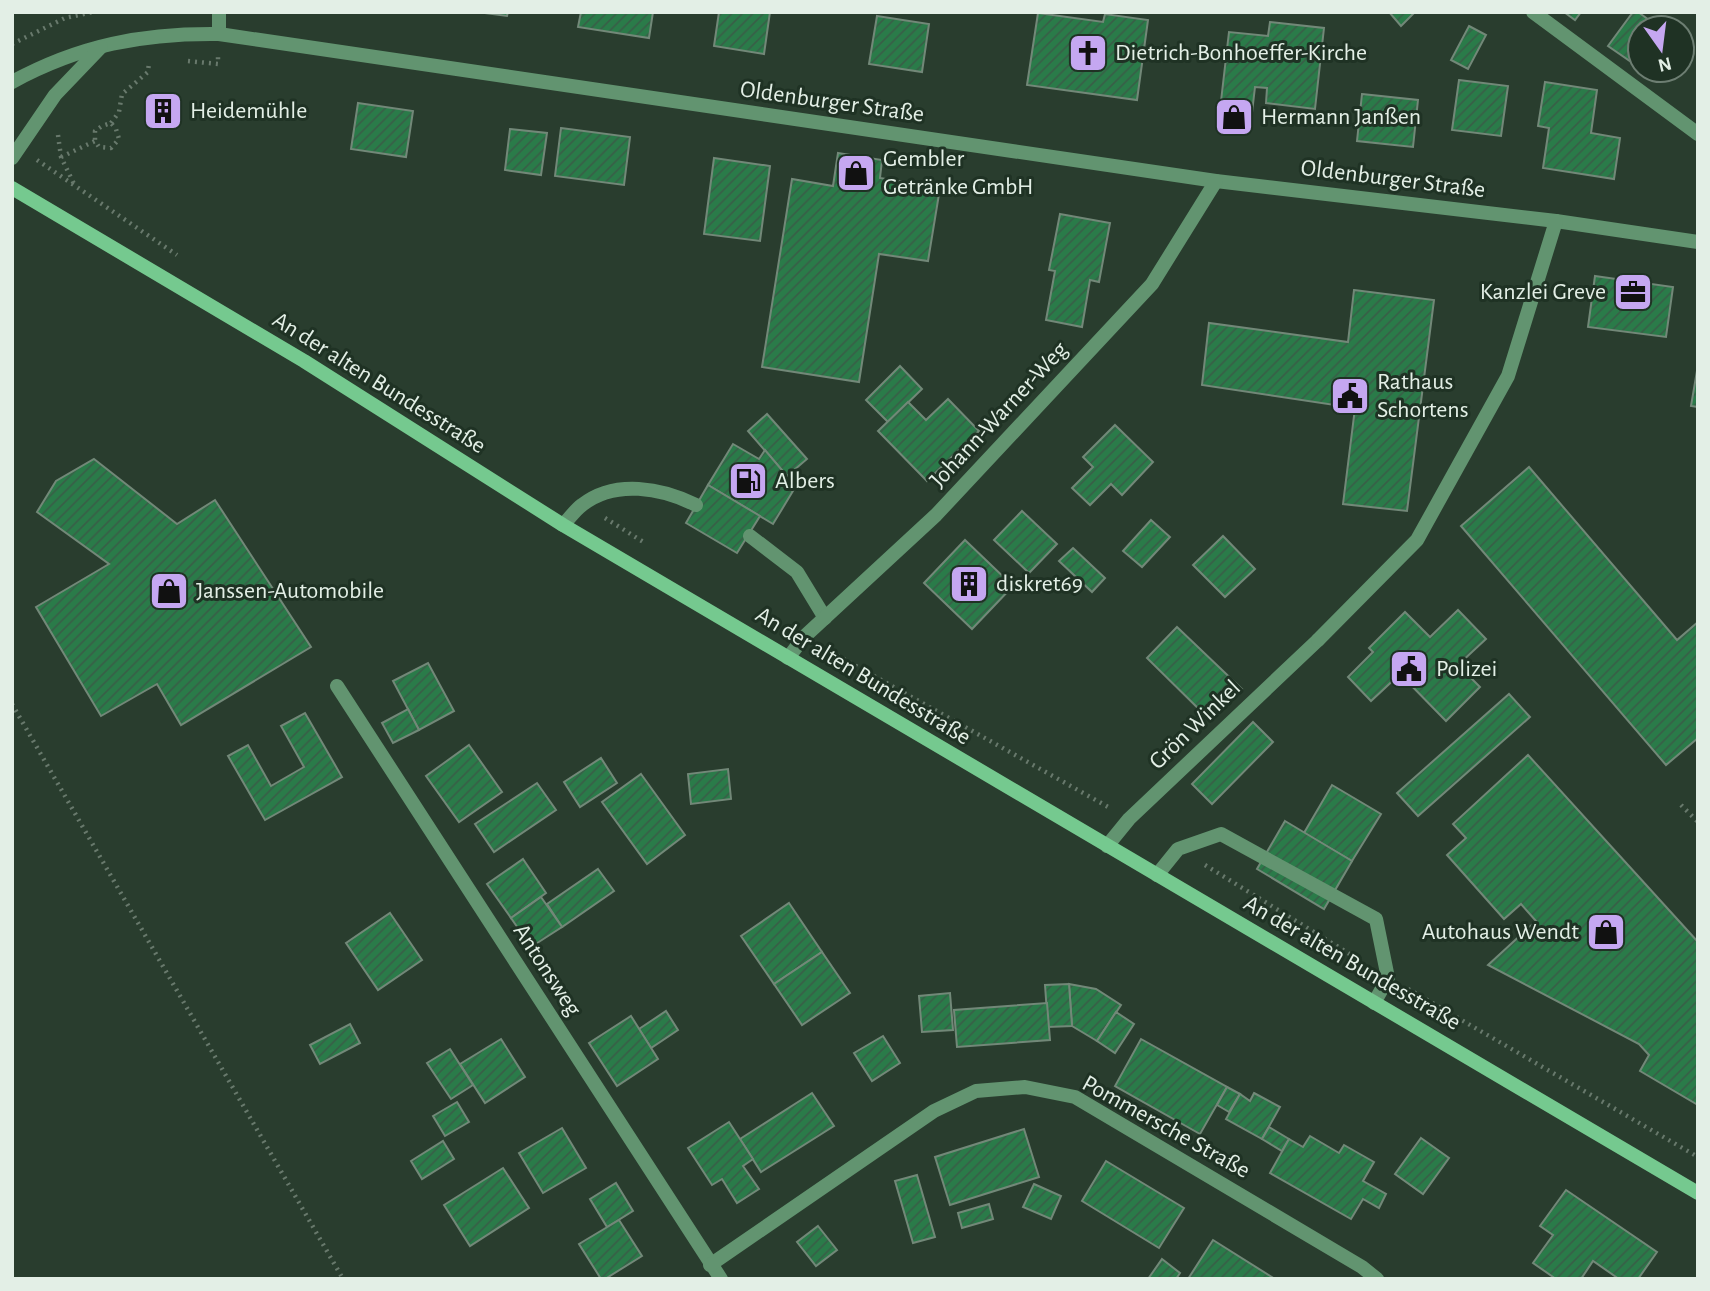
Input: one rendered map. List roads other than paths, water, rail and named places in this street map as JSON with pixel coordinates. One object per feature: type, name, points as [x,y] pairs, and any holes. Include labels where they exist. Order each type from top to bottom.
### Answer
[{"type":"street","points":[[219,12],[219,34]]},
{"type":"street","points":[[1533,12],[1696,130]]},
{"type":"street","name":"Oldenburger Straße","points":[[12,82],[47,63],[102,46],[141,37],[219,34],[1216,181],[1556,221],[1698,242]]},
{"type":"street","points":[[15,153],[55,95],[102,46]]},
{"type":"street","name":"Johann-Warner-Weg","points":[[788,658],[804,637],[936,515],[1152,284],[1216,181]]},
{"type":"street","name":"An der alten Bundesstraße","points":[[12,188],[304,361],[563,525],[1698,1193]]},
{"type":"street","name":"Grön Winkel","points":[[1107,846],[1129,819],[1318,639],[1417,540],[1508,376],[1556,221]]},
{"type":"street","points":[[563,525],[582,505],[606,493],[634,488],[676,495],[696,505]]},
{"type":"street","points":[[750,536],[797,572],[825,618]]},
{"type":"street","name":"Antonsweg","points":[[337,686],[721,1279]]},
{"type":"street","points":[[1157,875],[1178,849],[1221,834],[1376,919],[1388,978],[1374,1003]]},
{"type":"street","name":"Pommersche Straße","points":[[710,1265],[934,1111],[976,1091],[1025,1087],[1075,1097],[1362,1267],[1377,1279]]},
{"type":"place","name":"Dietrich-Bonhoeffer-Kirche","points":[[1088,53]]},
{"type":"place","name":"Heidemühle","points":[[163,111]]},
{"type":"place","name":"Hermann Janßen","points":[[1234,117]]},
{"type":"place","name":"Gembler Getränke GmbH","points":[[856,173]]},
{"type":"place","name":"Kanzlei Greve","points":[[1633,292]]},
{"type":"place","name":"Rathaus Schortens","points":[[1350,396]]},
{"type":"place","name":"Albers","points":[[748,481]]},
{"type":"place","name":"diskret69","points":[[969,584]]},
{"type":"place","name":"Janssen-Automobile","points":[[169,591]]},
{"type":"place","name":"Polizei","points":[[1409,669]]},
{"type":"place","name":"Autohaus Wendt","points":[[1606,932]]}]
